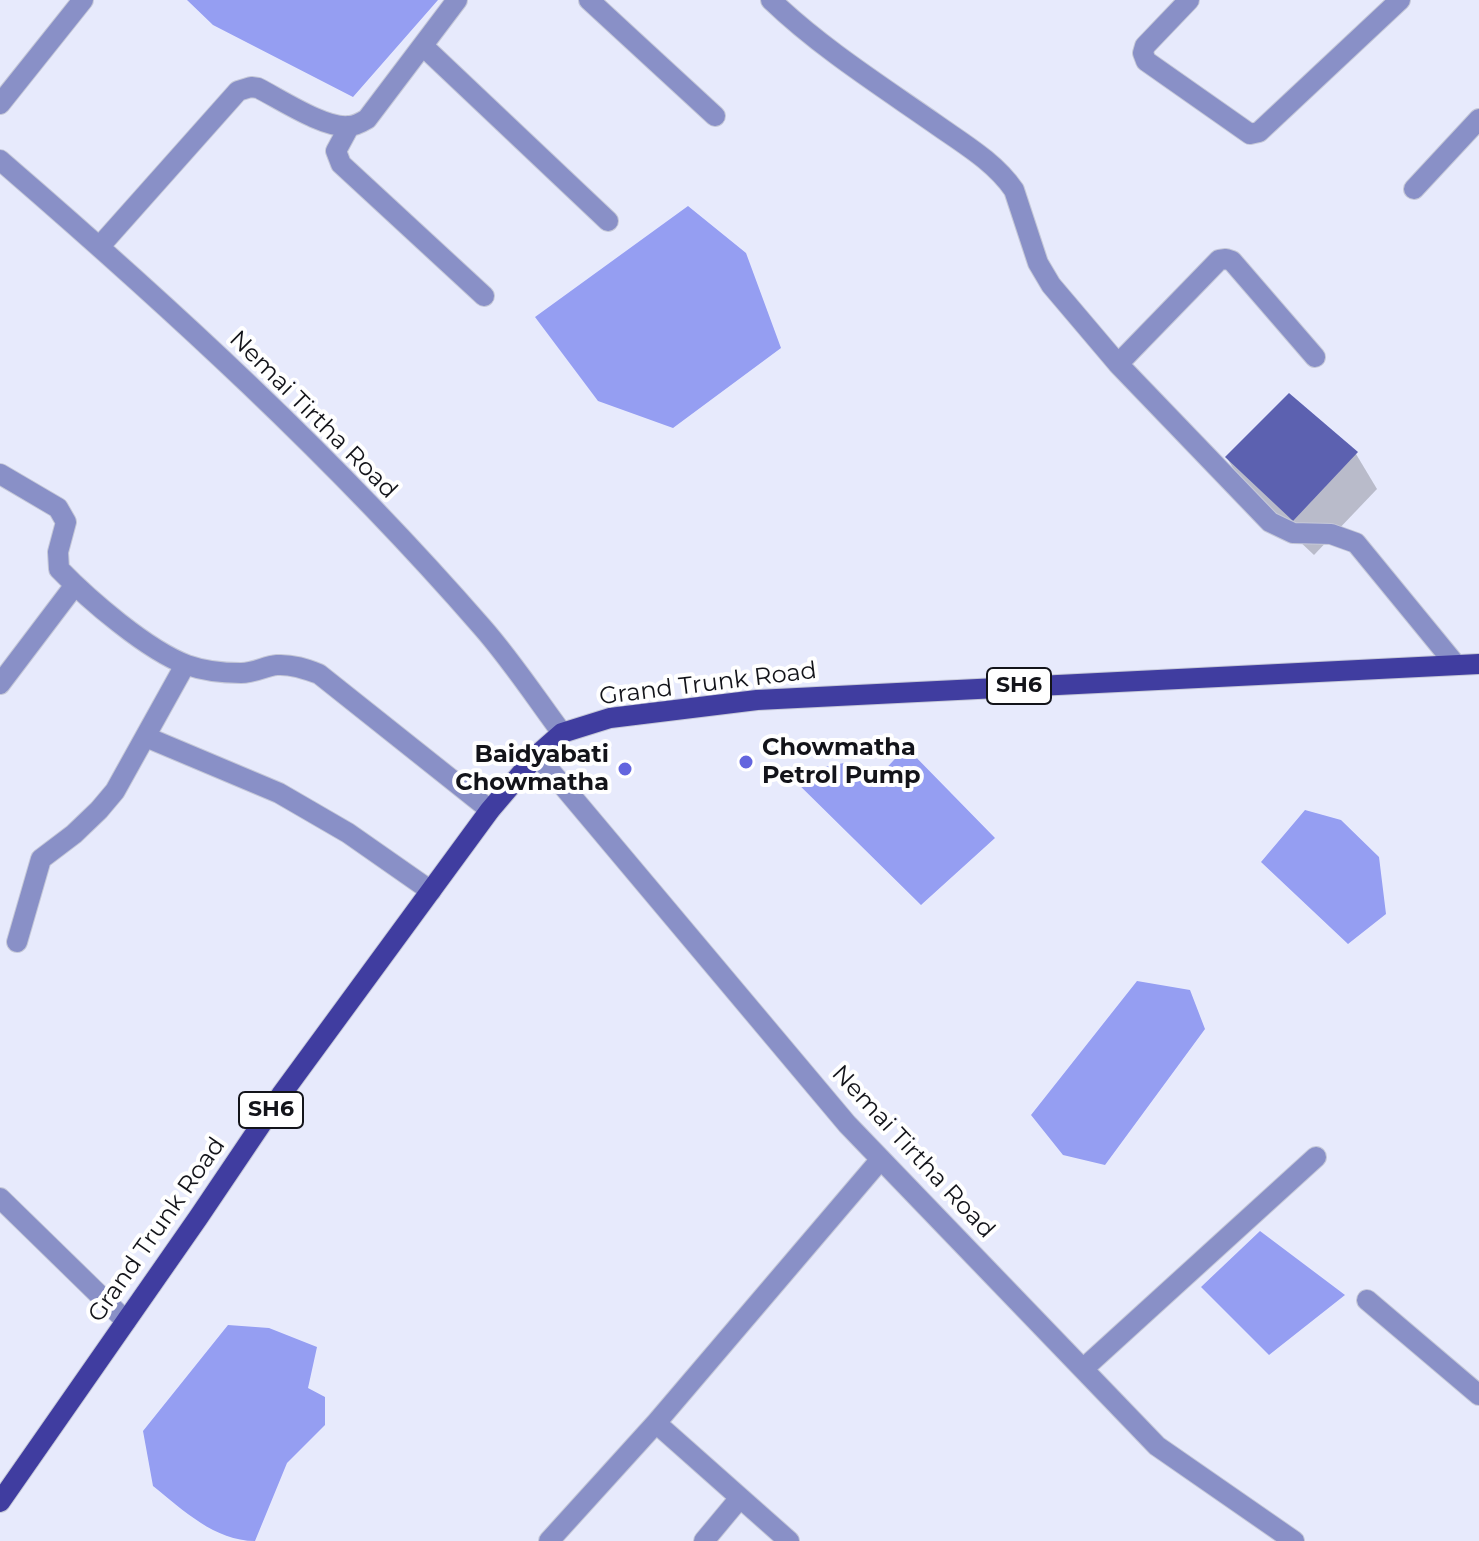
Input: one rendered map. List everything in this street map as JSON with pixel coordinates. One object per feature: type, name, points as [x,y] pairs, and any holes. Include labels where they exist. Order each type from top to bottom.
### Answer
[{"type":"main road","name":"Grand Trunk Road","points":[[0,1502],[281,1095],[490,810],[537,755],[562,733],[610,718],[757,700],[1479,664]]},
{"type":"street","points":[[0,104],[83,0]]},
{"type":"street","points":[[100,246],[232,96],[245,88],[258,88],[328,123],[349,127],[367,119],[457,0]]},
{"type":"street","points":[[589,0],[715,116]]},
{"type":"street","points":[[771,0],[812,37],[980,156],[1006,179],[1014,190],[1044,275],[1118,364],[1270,522],[1293,533],[1331,534],[1356,543],[1456,665]]},
{"type":"street","points":[[1189,0],[1145,46],[1143,53],[1146,61],[1244,133],[1250,134],[1259,132],[1400,0]]},
{"type":"street","points":[[423,46],[608,221]]},
{"type":"street","points":[[1414,189],[1479,119]]},
{"type":"street","points":[[349,127],[336,151],[341,164],[484,296]]},
{"type":"street","name":"Nemai Tirtha Road","points":[[0,160],[100,246],[306,440],[484,629],[562,733]]},
{"type":"street","points":[[1118,364],[1219,260],[1226,259],[1232,261],[1315,357]]},
{"type":"street","points":[[0,474],[58,508],[66,522],[58,552],[59,569],[145,641],[185,665],[206,671],[244,673],[277,665],[297,666],[319,674],[490,810]]},
{"type":"street","points":[[0,684],[75,585]]},
{"type":"street","points":[[17,942],[41,859],[99,810],[115,791],[185,665]]},
{"type":"street","points":[[146,737],[302,805],[431,891]]},
{"type":"street","name":"Nemai Tirtha Road","points":[[537,755],[847,1124],[1157,1446],[1294,1541]]},
{"type":"street","points":[[1083,1369],[1316,1157]]},
{"type":"street","points":[[549,1541],[656,1423],[881,1159]]},
{"type":"street","points":[[0,1198],[126,1321]]},
{"type":"street","points":[[1367,1300],[1479,1395]]},
{"type":"street","points":[[656,1423],[789,1541]]},
{"type":"street","points":[[704,1541],[739,1499]]},
{"type":"water","points":[[187,0],[438,0],[353,97],[213,25]]},
{"type":"water","points":[[688,206],[746,253],[781,348],[673,428],[598,401],[535,317]]},
{"type":"water","points":[[906,747],[995,838],[921,905],[788,774],[844,763],[879,776]]},
{"type":"water","points":[[1305,810],[1341,820],[1379,857],[1386,914],[1348,944],[1261,862]]},
{"type":"water","points":[[1137,981],[1190,990],[1205,1029],[1105,1165],[1063,1155],[1031,1115]]},
{"type":"water","points":[[1260,1231],[1345,1295],[1269,1355],[1201,1287]]},
{"type":"water","points":[[228,1325],[269,1328],[317,1347],[308,1388],[325,1397],[325,1425],[287,1463],[255,1541],[240,1540],[213,1530],[153,1486],[143,1431]]},
{"type":"building","points":[[1289,393],[1358,452],[1293,521],[1225,457]]},
{"type":"place","name":"Chowmatha Petrol Pump","points":[[746,762]]},
{"type":"place","name":"Baidyabati Chowmatha","points":[[625,769]]}]
